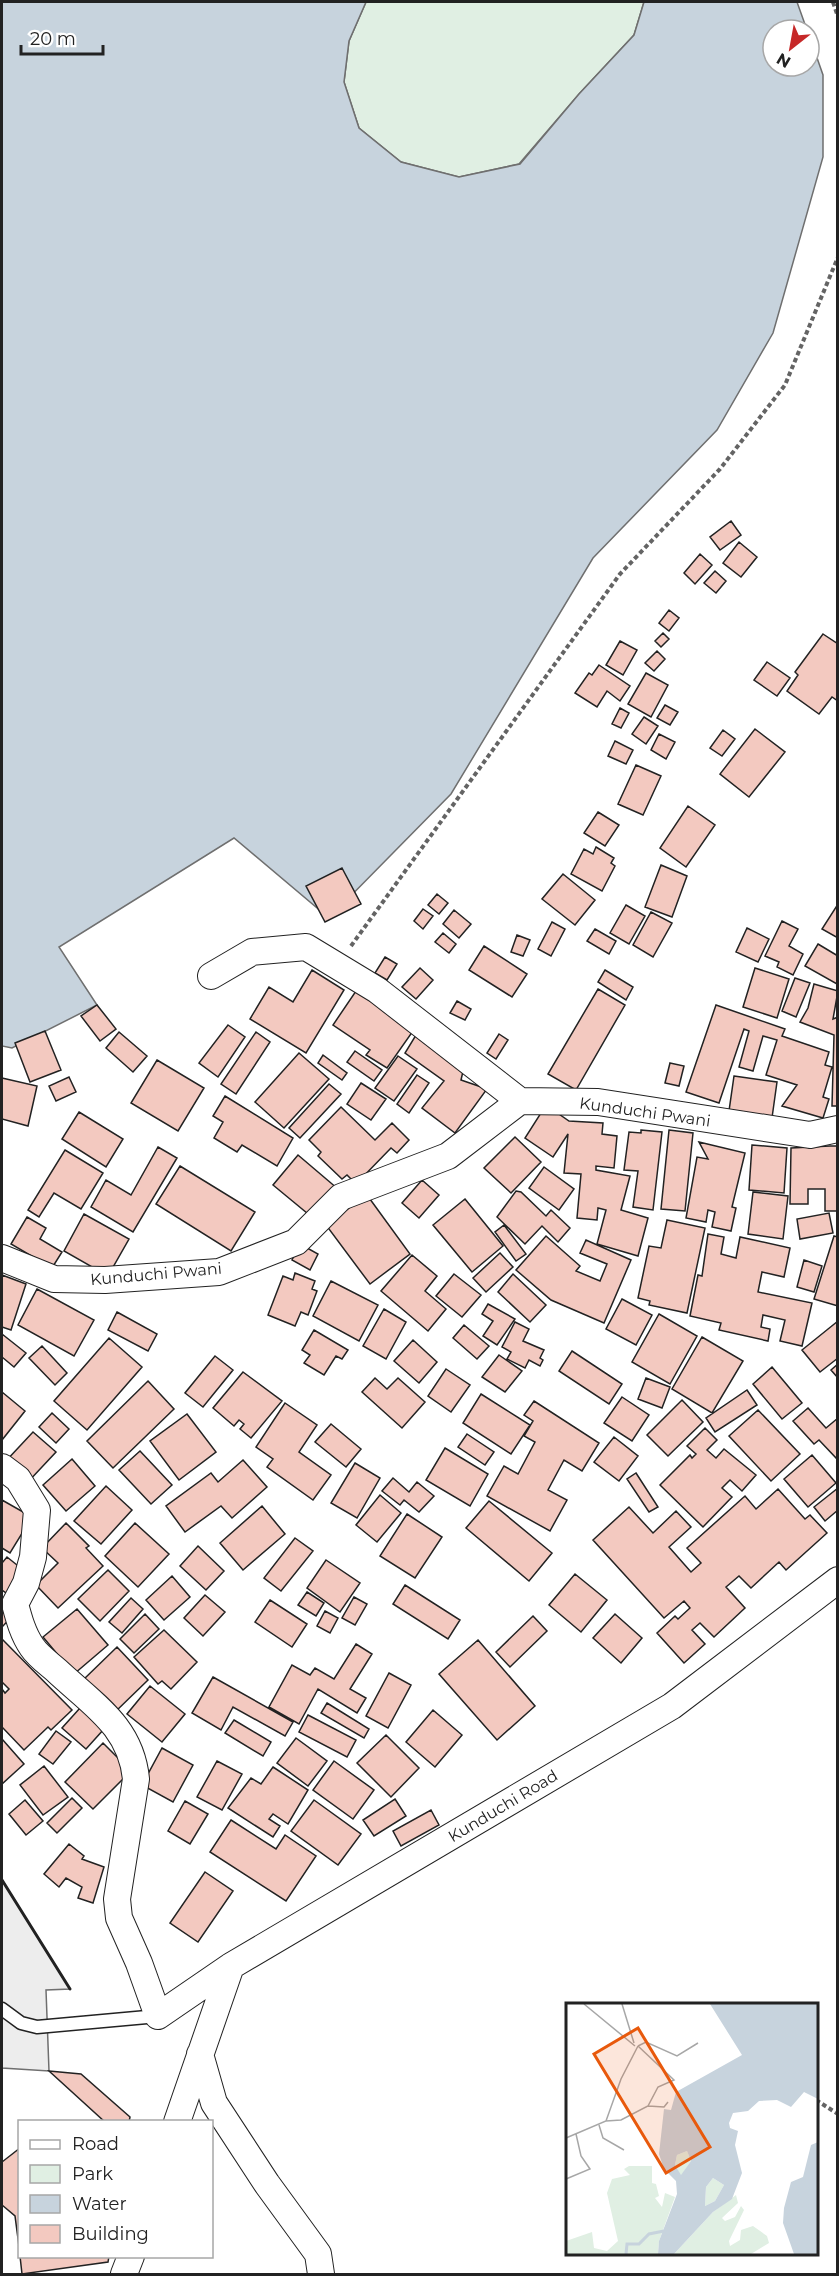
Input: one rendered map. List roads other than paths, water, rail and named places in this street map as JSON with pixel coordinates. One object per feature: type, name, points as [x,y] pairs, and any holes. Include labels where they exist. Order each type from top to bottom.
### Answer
[{"type":"street","points":[[210,976],[252,952],[306,948],[377,990],[520,1101]]},
{"type":"street","name":"Kunduchi Pwani","points":[[2,1258],[54,1279],[105,1280],[219,1272],[296,1242],[342,1197],[448,1156],[520,1101],[598,1102],[810,1135],[837,1128]]},
{"type":"street","points":[[2,1467],[18,1479],[37,1510],[33,1557],[26,1583],[15,1604],[21,1627],[33,1649],[116,1726],[127,1741],[134,1760],[136,1779],[117,1899],[119,1918],[139,1963],[158,2016]]},
{"type":"street","name":"Kunduchi Road","points":[[158,2016],[231,1966],[672,1706],[837,1580]]},
{"type":"street","points":[[177,2120],[231,1966]]},
{"type":"street","points":[[200,2054],[214,2103],[267,2184],[318,2254],[321,2274]]},
{"type":"street","points":[[124,2274],[129,2258]]},
{"type":"lane","points":[[2,2009],[21,2023],[37,2027],[158,2016]]},
{"type":"water","points":[[2,2],[366,2],[349,41],[344,82],[359,128],[401,162],[459,177],[520,164],[579,94],[634,35],[644,2],[797,2],[803,18],[761,18],[761,78],[821,78],[821,69],[823,75],[823,157],[773,333],[717,430],[593,558],[451,794],[329,918],[234,838],[59,947],[97,1005],[12,1048],[2,1046]]}]
